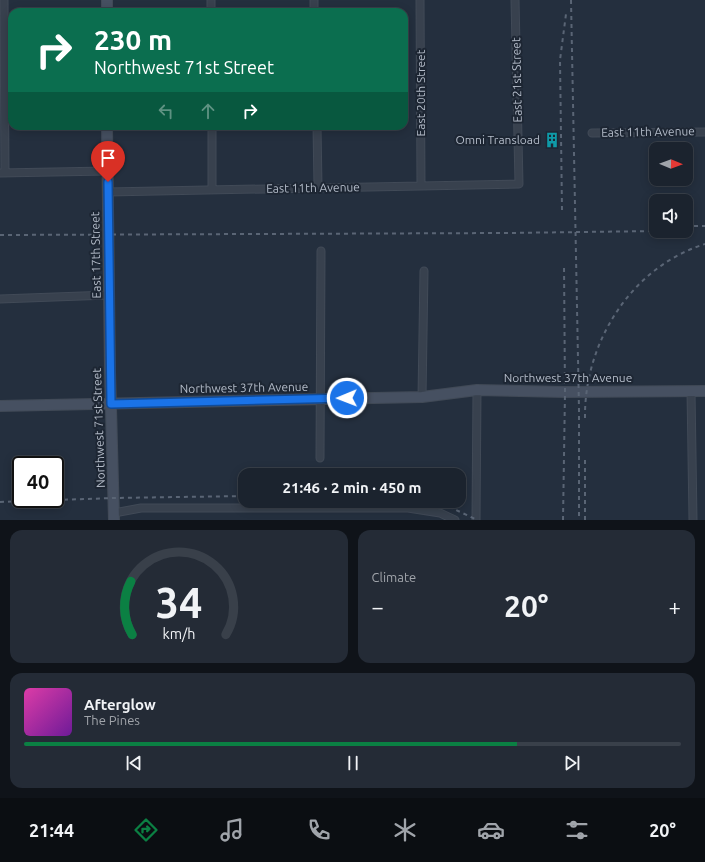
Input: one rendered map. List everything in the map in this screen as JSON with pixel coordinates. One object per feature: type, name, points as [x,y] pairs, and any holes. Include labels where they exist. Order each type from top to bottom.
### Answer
[{"type":"street","points":[[4,0],[3,173],[107,171]]},
{"type":"street","name":"East 20th Street","points":[[420,0],[422,186]]},
{"type":"street","name":"East 21st Street","points":[[515,0],[519,184]]},
{"type":"street","name":"East 17th Street","points":[[107,130],[110,335]]},
{"type":"street","points":[[212,130],[212,190]]},
{"type":"street","points":[[317,130],[318,187]]},
{"type":"street","name":"East 11th Avenue","points":[[592,133],[705,132]]},
{"type":"street","name":"East 11th Avenue","points":[[108,192],[519,184]]},
{"type":"street","points":[[320,458],[322,399],[321,251]]},
{"type":"street","points":[[422,397],[424,271]]},
{"type":"street","points":[[0,299],[109,295]]},
{"type":"street","name":"Northwest 71st Street","points":[[110,335],[114,517]]},
{"type":"street","points":[[476,520],[477,390]]},
{"type":"street","name":"Northwest 37th Avenue","points":[[0,406],[422,397],[477,390],[705,391]]},
{"type":"street","points":[[691,391],[693,520]]},
{"type":"street","points":[[114,517],[141,508],[408,508],[440,513],[455,520]]},
{"type":"railway","points":[[571,0],[579,410],[579,520]]},
{"type":"railway","points":[[562,210],[560,60],[566,14]]},
{"type":"railway","points":[[693,226],[705,226]]},
{"type":"railway","points":[[0,235],[649,231]]},
{"type":"railway","points":[[585,418],[587,390],[593,362],[603,336],[617,312],[634,289],[655,270],[679,255],[705,244]]},
{"type":"railway","points":[[563,520],[565,392],[564,265]]},
{"type":"railway","points":[[585,460],[585,520]]},
{"type":"railway","points":[[0,502],[238,496]]},
{"type":"railway","points":[[452,508],[477,520]]},
{"type":"place","name":"Omni Transload","points":[[552,140]]},
{"type":"route","points":[[108,182],[111,404],[347,398]]}]
